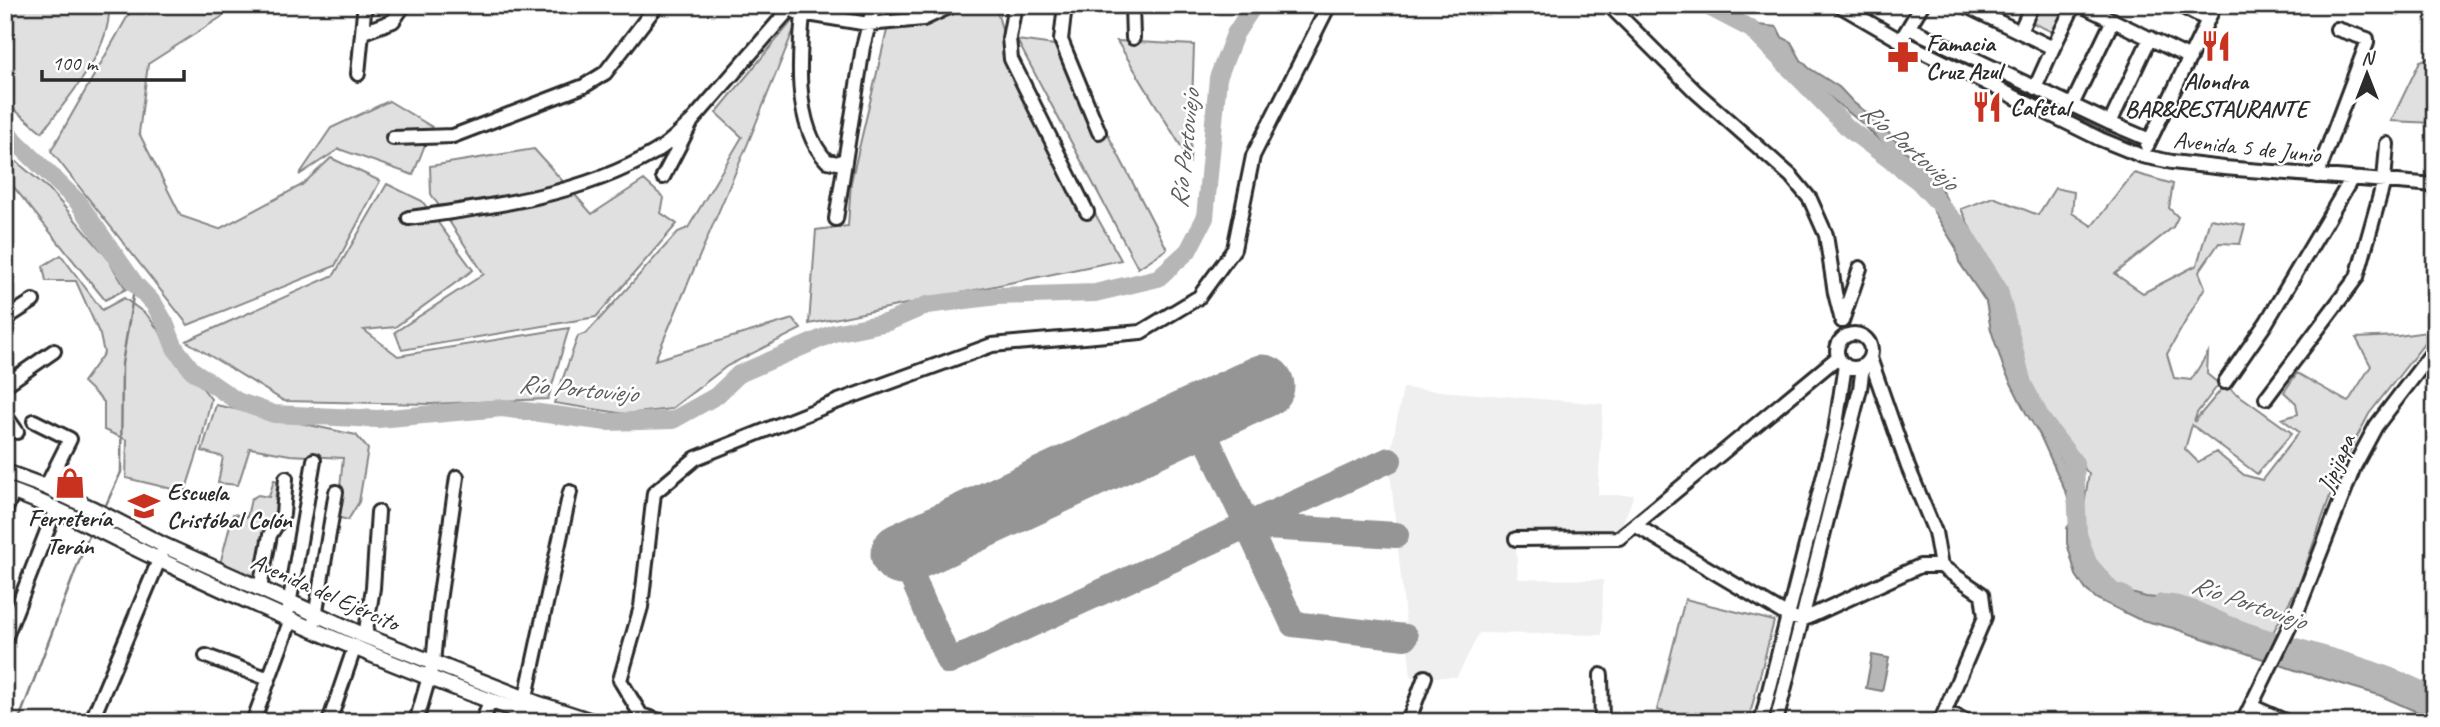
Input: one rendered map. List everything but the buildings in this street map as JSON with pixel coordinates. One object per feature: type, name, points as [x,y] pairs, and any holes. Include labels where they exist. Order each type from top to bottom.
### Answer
[{"type":"main road","name":"Avenida del Ejército","points":[[5,472],[46,487],[162,553],[313,629],[360,641],[533,710],[552,722]]},
{"type":"main road","name":"Avenida del Ejército","points":[[9,490],[162,553],[260,588],[316,613],[360,641]]},
{"type":"main road","name":"Avenida del Ejército","points":[[431,671],[490,700],[594,722]]},
{"type":"street","points":[[358,74],[367,5]]},
{"type":"street","points":[[362,32],[393,21],[404,5]]},
{"type":"street","points":[[393,138],[453,136],[584,86],[605,73],[657,5]]},
{"type":"street","points":[[836,219],[868,24],[874,5]]},
{"type":"street","points":[[797,9],[868,24],[923,19],[953,5]]},
{"type":"street","points":[[1015,5],[1009,38],[1010,54],[1087,212]]},
{"type":"street","points":[[1065,5],[1061,40],[1099,132]]},
{"type":"street","points":[[1132,5],[1133,38]]},
{"type":"street","points":[[663,722],[641,715],[620,680],[641,607],[654,493],[696,458],[836,402],[992,345],[1141,332],[1199,297],[1234,249],[1253,156],[1329,5]]},
{"type":"street","points":[[1609,5],[1696,92],[1791,176],[1810,199],[1826,235],[1835,293],[1842,321],[1850,334]]},
{"type":"street","points":[[1901,41],[1922,5]]},
{"type":"street","points":[[1964,5],[1988,10],[2020,32],[2053,48]]},
{"type":"street","points":[[2020,32],[2032,5]]},
{"type":"street","points":[[2035,88],[2074,5]]},
{"type":"street","points":[[2081,5],[2190,58]]},
{"type":"street","points":[[2179,5],[2208,20]]},
{"type":"street","points":[[2142,156],[2215,5]]},
{"type":"street","name":"Avenida 5 de Junio","points":[[1844,6],[1901,41],[2100,139],[2142,156],[2180,163],[2434,185]]},
{"type":"street","points":[[409,218],[519,200],[594,180],[656,152],[692,121],[797,9]]},
{"type":"street","points":[[797,9],[806,119],[817,147],[827,161],[838,163],[845,159]]},
{"type":"street","points":[[2072,105],[2113,20]]},
{"type":"street","points":[[1909,28],[2110,124],[2150,140]]},
{"type":"street","points":[[2317,176],[2367,43],[2367,39],[2337,29]]},
{"type":"street","points":[[2110,124],[2150,38]]},
{"type":"street","points":[[663,177],[692,121]]},
{"type":"street","points":[[2266,398],[2357,277],[2384,181],[2387,144]]},
{"type":"street","points":[[2225,382],[2266,323],[2352,178]]},
{"type":"street","points":[[2434,185],[2435,178]]},
{"type":"street","points":[[1842,321],[1860,268]]},
{"type":"street","points":[[5,319],[33,301]]},
{"type":"street","points":[[1761,722],[1835,431],[1842,361],[1838,345],[1844,336],[1861,334],[1872,347],[1776,722]]},
{"type":"street","name":"Jipijapa","points":[[2243,722],[2299,607],[2354,467],[2376,426],[2435,349]]},
{"type":"street","points":[[5,385],[54,351]]},
{"type":"street","points":[[1842,361],[1854,368],[1867,362]]},
{"type":"street","points":[[1516,539],[1619,538],[1842,361]]},
{"type":"street","points":[[1867,362],[1935,532],[1941,566]]},
{"type":"street","points":[[5,415],[17,432]]},
{"type":"street","points":[[34,421],[70,439],[46,487]]},
{"type":"street","points":[[253,722],[289,618],[289,601],[314,460]]},
{"type":"street","points":[[416,722],[431,671],[457,477]]},
{"type":"street","points":[[260,588],[270,535],[283,514],[286,478]]},
{"type":"street","points":[[5,512],[9,490]]},
{"type":"street","points":[[313,629],[335,492]]},
{"type":"street","points":[[533,710],[570,492]]},
{"type":"street","points":[[5,639],[56,508]]},
{"type":"street","points":[[329,722],[360,641],[373,588],[378,512]]},
{"type":"street","points":[[1635,525],[1788,616],[1802,620],[1920,566],[1941,566],[1982,594],[1985,617],[1941,720]]},
{"type":"street","points":[[90,722],[162,553]]},
{"type":"street","points":[[206,656],[269,678]]},
{"type":"street","points":[[1601,675],[1602,722]]},
{"type":"street","points":[[1408,722],[1425,677]]},
{"type":"street","points":[[483,722],[490,700]]},
{"type":"street","points":[[2251,706],[2287,722]]},
{"type":"street","points":[[1941,720],[1956,716],[1967,722]]},
{"type":"shaded area","points":[[5,5],[109,5],[108,22],[96,56],[42,132],[5,102]]},
{"type":"shaded area","points":[[134,5],[226,14],[148,64],[139,133],[181,216],[219,229],[302,185],[331,158],[380,181],[335,266],[188,325],[51,151]]},
{"type":"shaded area","points":[[893,5],[995,5],[1013,67],[1121,260],[809,324],[816,230],[848,226],[851,182]]},
{"type":"shaded area","points":[[2032,5],[2042,5],[2068,17],[2059,35],[2026,20]]},
{"type":"shaded area","points":[[802,9],[655,360],[793,319],[801,329],[727,366],[671,409],[626,414],[554,403],[578,336],[587,333],[678,232],[688,228],[742,137],[716,113]]},
{"type":"shaded area","points":[[1758,25],[1777,27],[1782,37],[1791,42],[1809,68],[1839,87],[1854,103],[1877,120],[1904,150],[1932,171],[1952,210],[1956,229],[1997,300],[2002,322],[2013,331],[2014,361],[2031,406],[2067,465],[2080,501],[2083,534],[2079,554],[2085,568],[2097,579],[2116,589],[2146,597],[2177,600],[2195,616],[2261,640],[2373,673],[2435,701],[2435,720],[2379,695],[2138,619],[2097,599],[2086,590],[2076,575],[2067,543],[2067,528],[2072,521],[2072,513],[2067,495],[2039,433],[2004,369],[1991,330],[1986,302],[1959,262],[1956,248],[1934,212],[1921,180],[1910,165],[1892,154],[1863,124],[1801,74],[1767,41]]},
{"type":"shaded area","points":[[1915,35],[2141,143],[2130,144],[1913,39]]},
{"type":"shaded area","points":[[1017,40],[1062,46],[1167,249],[1138,268]]},
{"type":"shaded area","points":[[1117,41],[1194,45],[1190,161]]},
{"type":"shaded area","points":[[2435,56],[2435,123],[2391,121],[2420,61]]},
{"type":"shaded area","points":[[389,101],[432,127],[413,175],[339,149],[299,175],[331,128]]},
{"type":"shaded area","points":[[534,149],[592,214],[644,180],[664,198],[661,213],[677,224],[596,317],[402,350],[395,332],[484,274],[431,194],[430,166]]},
{"type":"shaded area","points":[[5,152],[50,190],[106,256],[126,289],[105,300],[13,186],[5,186]]},
{"type":"shaded area","points":[[2134,173],[2173,184],[2169,208],[2178,217],[2173,227],[2115,274],[2143,293],[2197,265],[2210,219],[2245,225],[2240,244],[2219,243],[2199,272],[2205,287],[2167,354],[2174,378],[2191,380],[2208,353],[2207,374],[2219,384],[2197,413],[2194,422],[2225,385],[2292,433],[2257,474],[2192,425],[2185,449],[2198,462],[2216,452],[2244,475],[2262,480],[2299,432],[2282,419],[2298,414],[2296,403],[2284,392],[2297,373],[2348,402],[2371,366],[2356,338],[2434,331],[2369,414],[2338,473],[2300,582],[2270,638],[2134,597],[2095,572],[2082,518],[2089,474],[2044,423],[2019,347],[2013,317],[1961,209],[1993,197],[2038,215],[2055,188],[2074,192],[2072,213],[2092,226]]},
{"type":"shaded area","points":[[387,184],[422,201],[473,270],[395,327],[364,330],[398,356],[569,328],[548,399],[430,404],[284,401],[186,341],[334,275]]},
{"type":"shaded area","points":[[61,255],[102,310],[124,298],[147,315],[211,399],[185,492],[126,478],[127,440],[104,430],[104,402],[83,382],[104,353],[100,335],[76,281],[46,281],[43,266]]},
{"type":"shaded area","points":[[1403,388],[1603,404],[1598,495],[1634,495],[1620,530],[1515,530],[1518,579],[1603,580],[1602,635],[1479,633],[1457,677],[1411,677],[1389,460]]},
{"type":"shaded area","points":[[216,405],[356,435],[368,449],[359,502],[348,520],[337,517],[343,458],[290,455],[250,448],[238,485],[218,483],[223,457],[202,451]]},
{"type":"shaded area","points":[[274,480],[278,481],[275,500],[281,503],[276,512],[272,513],[256,576],[220,564],[233,514],[247,517],[251,499],[258,495],[269,497]]},
{"type":"shaded area","points":[[1685,599],[1774,621],[1748,722],[1706,722],[1657,710]]},
{"type":"shaded area","points":[[1872,655],[1889,658],[1882,691],[1866,688]]},
{"type":"waterway","name":"Río Portoviejo","points":[[5,131],[78,202],[135,284],[154,304],[175,348],[192,370],[237,401],[274,414],[378,419],[502,408],[607,422],[673,420],[716,396],[739,374],[834,333],[888,322],[927,305],[997,296],[1095,293],[1158,278],[1188,251],[1205,218],[1218,78],[1235,34],[1254,5]]},
{"type":"waterway","name":"Río Portoviejo","points":[[1705,5],[1751,29],[1849,129],[1918,181],[1959,226],[1999,290],[2023,384],[2042,420],[2075,463],[2078,534],[2088,563],[2112,591],[2124,595]]},
{"type":"waterway","points":[[105,507],[121,472],[122,364],[135,284]]},
{"type":"waterway","points":[[18,722],[89,535]]},
{"type":"waterway","name":"Río Portoviejo","points":[[2162,603],[2192,609],[2262,637],[2387,675],[2435,697]]},
{"type":"taxiway","points":[[1197,418],[1293,624],[1405,637]]},
{"type":"taxiway","points":[[902,554],[949,662],[1389,460]]},
{"type":"taxiway","points":[[1252,526],[1396,535]]},
{"type":"runway","points":[[902,554],[1263,386]]},
{"type":"place","name":"Alondra BAR&RESTAURANTE","points":[[2216,46]]},
{"type":"place","name":"Famacia Cruz Azul","points":[[1903,57]]},
{"type":"place","name":"Cafetal","points":[[1987,107]]},
{"type":"place","name":"Ferretería Terán","points":[[70,483]]},
{"type":"place","name":"Escuela Cristóbal Colón","points":[[144,506]]}]
